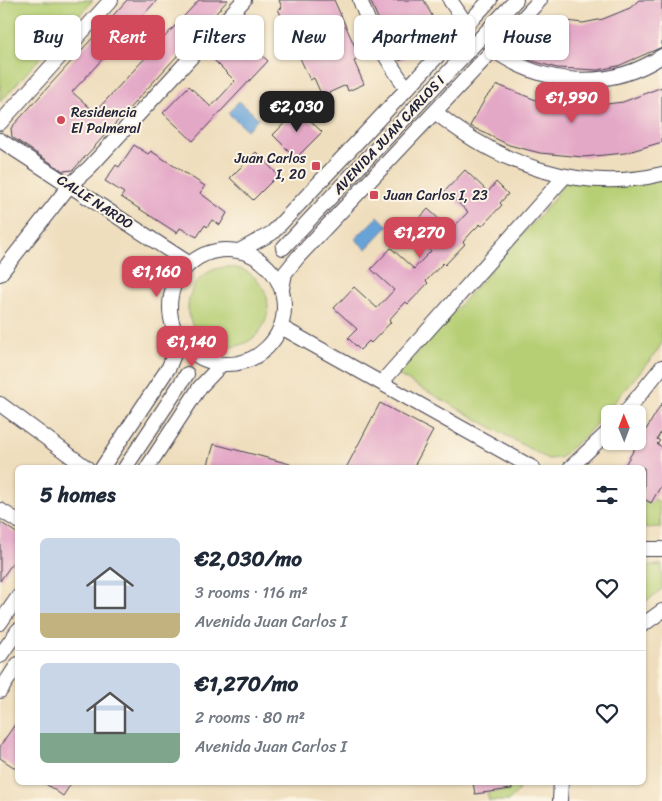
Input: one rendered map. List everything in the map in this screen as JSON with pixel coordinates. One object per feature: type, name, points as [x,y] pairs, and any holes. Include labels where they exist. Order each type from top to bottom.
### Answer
[{"type":"street","points":[[0,123],[110,0]]},
{"type":"street","points":[[0,274],[70,185],[96,161],[244,0]]},
{"type":"street","points":[[360,0],[375,39],[392,68],[408,88]]},
{"type":"street","points":[[450,0],[460,15]]},
{"type":"street","name":"AVENIDA JUAN CARLOS I","points":[[475,16],[490,0]]},
{"type":"street","name":"AVENIDA JUAN CARLOS I","points":[[283,248],[516,0]]},
{"type":"street","name":"AVENIDA JUAN CARLOS I","points":[[526,15],[540,0]]},
{"type":"street","points":[[510,60],[523,68],[551,77],[575,80],[613,77],[642,67],[662,56]]},
{"type":"street","name":"AVENIDA JUAN CARLOS I","points":[[282,289],[285,273],[298,257],[485,59]]},
{"type":"street","name":"AVENIDA JUAN CARLOS I","points":[[239,251],[251,247],[272,233],[434,60]]},
{"type":"street","points":[[435,112],[454,127],[490,149],[530,167],[565,176],[623,180],[662,174]]},
{"type":"street","name":"CALLE NARDO","points":[[0,140],[190,264]]},
{"type":"street","points":[[381,382],[565,176]]},
{"type":"street","points":[[239,251],[253,256],[275,276],[282,289],[284,308],[281,327],[272,343],[258,355],[241,362],[222,364],[206,360],[192,351],[180,339],[174,327],[171,313],[171,296],[178,278],[190,264],[204,255],[239,251]]},
{"type":"street","points":[[281,327],[528,465]]},
{"type":"street","points":[[104,465],[169,367],[180,339]]},
{"type":"street","points":[[149,465],[200,387],[222,364]]},
{"type":"street","points":[[631,405],[662,367]]},
{"type":"street","points":[[127,465],[187,374]]},
{"type":"street","points":[[0,404],[83,465]]},
{"type":"street","points":[[573,465],[601,439]]},
{"type":"street","points":[[0,510],[15,519]]},
{"type":"street","points":[[646,549],[661,549]]},
{"type":"street","points":[[0,623],[15,601]]},
{"type":"street","points":[[646,623],[662,611]]},
{"type":"street","points":[[0,656],[15,634]]},
{"type":"street","points":[[0,691],[15,668]]},
{"type":"street","points":[[560,801],[561,785]]},
{"type":"green space","points":[[5,0],[93,0],[79,15],[15,15],[15,60],[38,60],[0,102],[0,6]]},
{"type":"green space","points":[[662,167],[662,343],[655,354],[612,405],[601,405],[601,418],[587,434],[560,458],[548,459],[398,375],[553,200],[570,175],[637,174]]},
{"type":"green space","points":[[228,267],[243,270],[256,279],[265,292],[268,307],[265,322],[256,335],[243,344],[228,347],[213,344],[200,335],[191,322],[188,307],[191,292],[200,279],[213,270]]},
{"type":"green space","points":[[655,499],[659,502],[661,527],[646,528],[646,501],[651,504]]},
{"type":"green space","points":[[662,565],[662,589],[646,601],[646,566]]},
{"type":"green space","points":[[499,785],[520,785],[518,791],[509,801],[489,801],[487,792],[500,791]]},
{"type":"water","points":[[239,101],[258,118],[247,130],[228,113]]},
{"type":"water","points":[[378,216],[388,226],[366,249],[355,239]]},
{"type":"building","points":[[127,0],[157,0],[143,15],[113,15]]},
{"type":"building","points":[[199,0],[228,0],[214,15],[185,15]]},
{"type":"building","points":[[279,0],[334,0],[341,15],[281,15],[278,9],[282,8]]},
{"type":"building","points":[[370,0],[424,0],[432,15],[377,15]]},
{"type":"building","points":[[639,0],[662,0],[662,47],[618,66],[598,70],[557,68],[529,60],[569,60],[569,21],[583,23],[603,19],[630,8]]},
{"type":"building","points":[[344,22],[354,45],[354,60],[356,60],[354,61],[364,84],[348,91],[346,85],[322,96],[314,78],[310,80],[301,60],[344,60]]},
{"type":"building","points":[[175,26],[175,58],[73,170],[63,171],[12,137],[11,128],[73,60],[81,60],[81,51],[91,40],[91,60],[102,60],[72,92],[95,112],[143,60],[165,60],[165,37]]},
{"type":"building","points":[[264,57],[268,61],[193,141],[163,113],[189,86],[211,107],[235,81],[214,60],[264,60]]},
{"type":"building","points":[[498,85],[541,102],[582,107],[623,102],[662,87],[662,142],[625,153],[583,157],[540,153],[509,145],[470,126],[486,97]]},
{"type":"building","points":[[298,109],[322,132],[296,158],[273,135]]},
{"type":"building","points":[[134,145],[148,154],[151,151],[205,186],[200,193],[227,213],[220,225],[212,220],[207,227],[205,225],[197,237],[180,228],[177,233],[121,197],[124,193],[105,181],[116,165],[119,167]]},
{"type":"building","points":[[256,152],[278,175],[253,200],[230,178]]},
{"type":"building","points":[[465,170],[488,192],[496,182],[508,194],[500,203],[502,205],[482,226],[480,224],[471,233],[463,242],[465,244],[445,265],[443,263],[426,281],[428,283],[408,304],[406,302],[397,311],[389,320],[391,322],[371,343],[369,341],[360,350],[348,338],[357,329],[334,308],[354,287],[377,308],[394,290],[371,269],[391,248],[414,269],[431,251],[408,230],[428,209],[451,230],[468,212],[445,191]]},
{"type":"building","points":[[380,403],[433,431],[415,465],[348,465]]},
{"type":"building","points":[[662,403],[662,430],[657,439],[660,441],[657,444],[662,447],[662,484],[651,503],[646,500],[646,465],[625,465],[634,450],[646,450],[646,430]]},
{"type":"building","points":[[214,444],[290,464],[290,465],[208,465]]},
{"type":"building","points":[[0,522],[15,532],[15,559],[0,581]]},
{"type":"building","points":[[15,724],[15,768],[0,758],[0,746]]},
{"type":"building","points":[[47,785],[70,785],[63,796]]},
{"type":"building","points":[[474,785],[511,785],[512,789],[475,794]]},
{"type":"place","name":"Residencia El Palmeral","points":[[61,120]]},
{"type":"place","name":"Juan Carlos I, 20","points":[[316,166]]},
{"type":"place","name":"Juan Carlos I, 23","points":[[374,195]]}]
